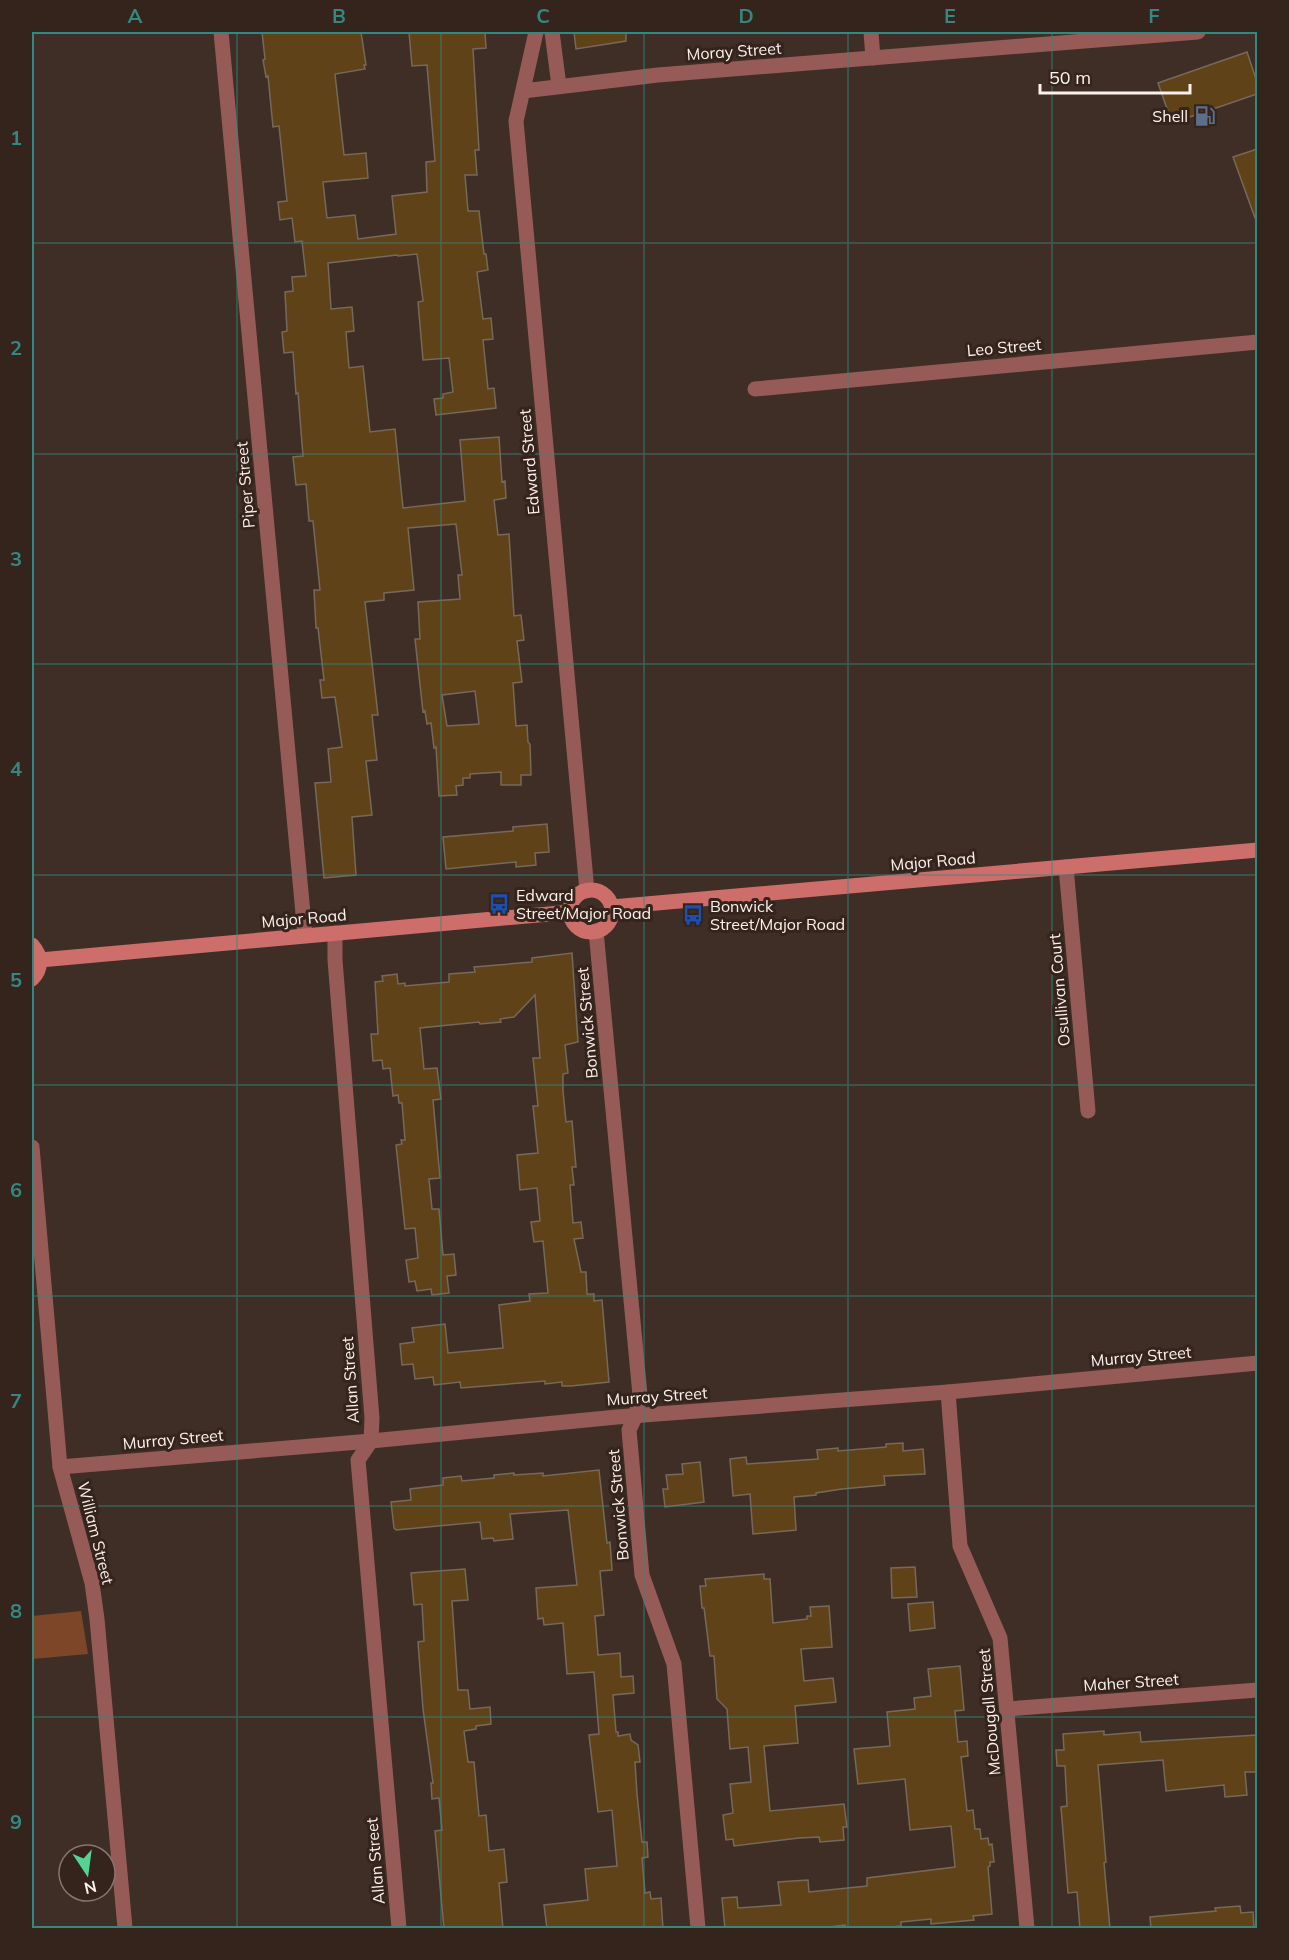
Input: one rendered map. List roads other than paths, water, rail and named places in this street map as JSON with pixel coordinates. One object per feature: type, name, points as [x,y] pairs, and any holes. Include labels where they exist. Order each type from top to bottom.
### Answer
[{"type":"street","name":"Piper Street","points":[[221,32],[305,935]]},
{"type":"street","name":"Edward Street","points":[[536,32],[516,122],[587,891]]},
{"type":"street","points":[[552,32],[559,86]]},
{"type":"street","points":[[871,32],[873,58]]},
{"type":"street","name":"Moray Street","points":[[523,91],[658,75],[1198,32]]},
{"type":"street","name":"Leo Street","points":[[754,389],[1257,342]]},
{"type":"street","name":"Major Road","points":[[612,907],[1257,850]]},
{"type":"street","name":"Osullivan Court","points":[[1066,867],[1088,1111]]},
{"type":"street","points":[[587,891],[600,892],[612,907],[610,919],[602,929],[590,932],[575,923],[571,912],[573,901],[581,892],[587,891]]},
{"type":"street","name":"Major Road","points":[[40,960],[571,912]]},
{"type":"street","name":"Bonwick Street","points":[[596,931],[640,1395],[636,1415],[629,1430],[642,1575],[674,1664],[698,1929]]},
{"type":"street","name":"Allan Street","points":[[335,933],[335,960],[372,1418],[371,1441],[358,1460],[399,1929]]},
{"type":"street","points":[[32,945],[40,960],[39,969],[32,979]]},
{"type":"street","name":"William Street","points":[[32,1147],[60,1467],[92,1583],[125,1929]]},
{"type":"street","name":"Murray Street","points":[[60,1467],[371,1441],[636,1415],[948,1392],[1257,1363]]},
{"type":"street","name":"McDougall Street","points":[[948,1392],[960,1546],[1000,1638],[1027,1929]]},
{"type":"street","name":"Maher Street","points":[[1007,1709],[1257,1690]]},
{"type":"place","name":"Shell","points":[[1205,116]]},
{"type":"place","name":"Edward Street/Major Road","points":[[499,904]]},
{"type":"place","name":"Bonwick Street/Major Road","points":[[693,915]]}]
